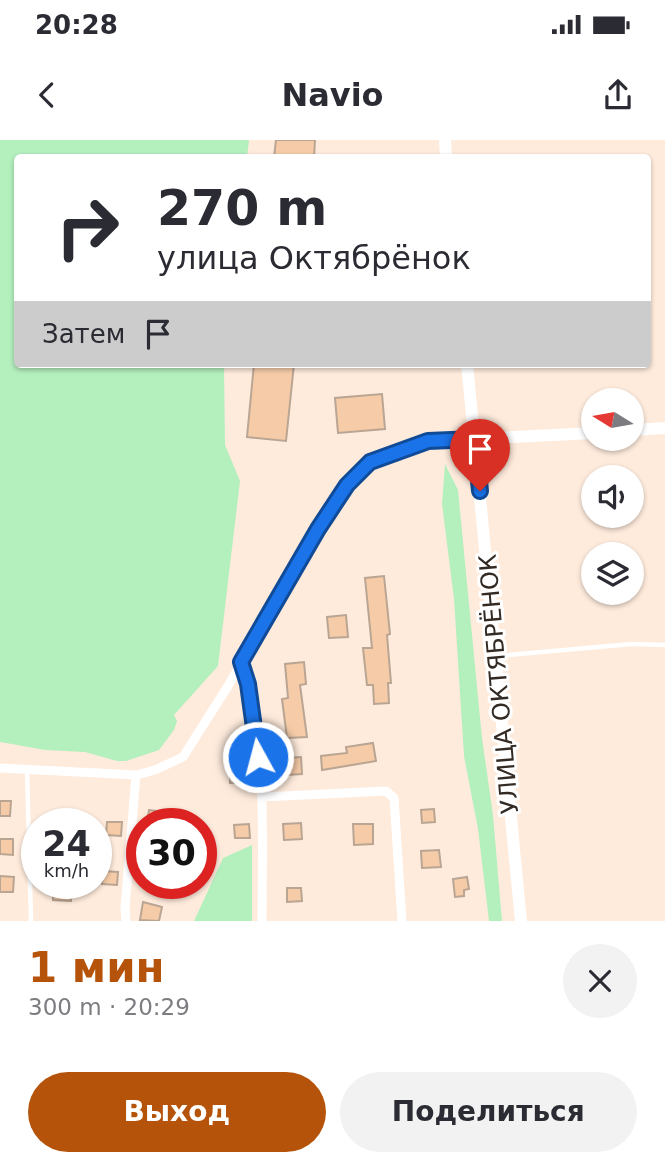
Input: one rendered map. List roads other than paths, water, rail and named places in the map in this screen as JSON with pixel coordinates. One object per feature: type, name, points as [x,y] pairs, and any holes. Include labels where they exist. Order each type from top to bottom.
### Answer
[{"type":"street","name":"УЛИЦА ОКТЯБРЁНОК","points":[[467,368],[521,921]]},
{"type":"street","points":[[644,429],[665,428]]},
{"type":"street","points":[[0,768],[136,775],[155,770],[183,757],[207,721],[318,529],[347,485],[370,462],[428,441],[581,434]]},
{"type":"street","points":[[241,662],[248,684],[262,797],[262,921]]},
{"type":"street","points":[[127,921],[125,908],[136,775]]},
{"type":"street","points":[[262,797],[386,791],[394,798],[402,921]]},
{"type":"lane","points":[[496,656],[632,643],[665,645]]},
{"type":"lane","points":[[27,769],[31,921]]}]
